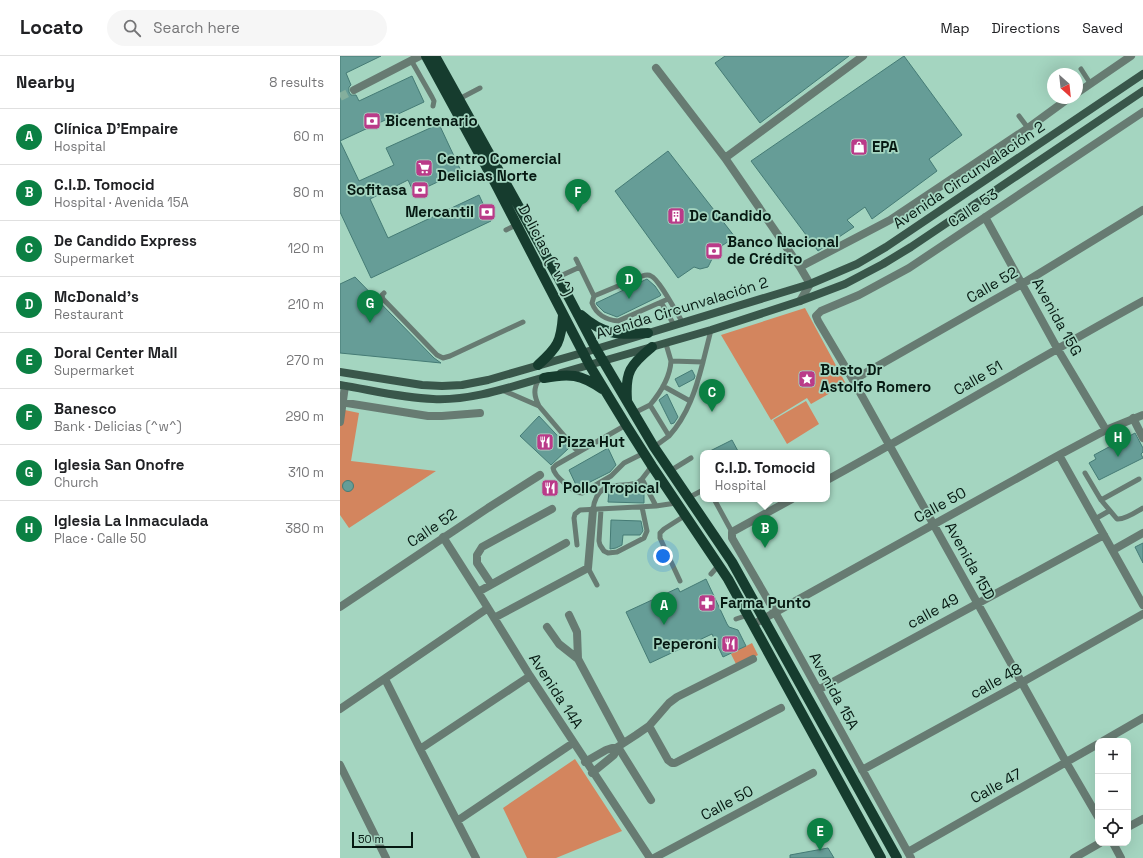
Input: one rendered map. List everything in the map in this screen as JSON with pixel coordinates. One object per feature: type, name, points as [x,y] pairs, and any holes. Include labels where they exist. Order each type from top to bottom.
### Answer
[{"type":"main road","name":"Delicias (^w^)","points":[[433,56],[459,99],[558,277],[603,362],[654,447],[726,552],[897,858]]},
{"type":"main road","name":"Delicias (^w^)","points":[[433,56],[516,225],[590,366],[652,466],[720,565],[752,620],[881,858]]},
{"type":"main road","name":"Avenida Circunvalación 2","points":[[340,372],[422,385],[462,385],[488,380],[583,353],[810,284],[857,264],[886,247],[1143,74]]},
{"type":"main road","name":"Avenida Circunvalación 2","points":[[343,385],[434,399],[460,398],[501,390],[590,366],[666,344],[800,301],[844,284],[896,257],[1143,92]]},
{"type":"main road","points":[[576,311],[591,324],[608,332],[626,335],[648,333]]},
{"type":"main road","points":[[538,365],[549,355],[559,342],[562,332],[563,315]]},
{"type":"main road","points":[[627,402],[626,387],[631,368],[638,359],[652,347]]},
{"type":"main road","points":[[541,379],[562,374],[583,377],[590,380],[605,391]]},
{"type":"street","points":[[354,90],[420,56]]},
{"type":"street","points":[[725,158],[863,56]]},
{"type":"street","points":[[1083,88],[1131,56]]},
{"type":"street","points":[[656,68],[725,158],[800,267],[810,284],[800,301]]},
{"type":"street","points":[[800,267],[890,220],[1062,104]]},
{"type":"street","name":"Calle 53","points":[[817,318],[816,316],[821,311],[859,295],[886,281],[1143,112]]},
{"type":"street","name":"Calle 52","points":[[853,380],[1022,284],[1143,210]]},
{"type":"street","name":"Avenida 15G","points":[[985,217],[1057,348],[1106,430]]},
{"type":"street","name":"Calle 51","points":[[830,478],[1057,348],[1143,301]]},
{"type":"street","name":"Avenida 15D","points":[[817,318],[1095,812]]},
{"type":"street","points":[[340,422],[343,385]]},
{"type":"street","points":[[341,403],[428,416],[480,413]]},
{"type":"street","name":"Calle 50","points":[[752,620],[763,619],[1059,455],[1106,430],[1143,415]]},
{"type":"street","points":[[1133,418],[1143,438]]},
{"type":"street","points":[[1059,455],[1142,600]]},
{"type":"street","name":"Calle 52","points":[[340,607],[443,537],[540,475]]},
{"type":"street","points":[[732,535],[787,502]]},
{"type":"street","points":[[490,584],[477,563],[477,555],[482,547],[552,509]]},
{"type":"street","points":[[494,618],[588,568],[597,509]]},
{"type":"street","points":[[1113,550],[1143,533]]},
{"type":"street","name":"Avenida 15A","points":[[732,535],[910,855]]},
{"type":"street","name":"calle 49","points":[[818,690],[1104,535]]},
{"type":"street","name":"Avenida 14A","points":[[443,537],[585,762],[650,858]]},
{"type":"street","points":[[478,592],[566,543]]},
{"type":"street","points":[[340,709],[488,608]]},
{"type":"street","name":"calle 48","points":[[862,770],[1143,614]]},
{"type":"street","points":[[569,615],[577,632],[578,659],[619,746],[651,800]]},
{"type":"street","points":[[547,627],[558,644],[578,659]]},
{"type":"street","points":[[585,762],[606,750],[619,746],[648,726],[669,703],[677,697],[753,659]]},
{"type":"street","points":[[420,749],[530,676]]},
{"type":"street","points":[[385,679],[476,858]]},
{"type":"street","points":[[648,726],[668,760],[675,763],[782,708]]},
{"type":"street","points":[[1108,738],[1143,718]]},
{"type":"street","points":[[457,821],[573,743]]},
{"type":"street","points":[[592,772],[614,755],[619,746]]},
{"type":"street","name":"Calle 47","points":[[910,855],[1095,746]]},
{"type":"street","points":[[340,766],[386,858]]},
{"type":"street","name":"Calle 50","points":[[654,858],[813,773]]},
{"type":"street","points":[[1131,825],[1143,819]]},
{"type":"street","points":[[1074,858],[1095,846]]},
{"type":"street","points":[[1115,846],[1121,858]]},
{"type":"lane","points":[[411,60],[434,101],[433,106]]},
{"type":"lane","points":[[1083,73],[1090,83]]},
{"type":"lane","points":[[459,99],[480,88]]},
{"type":"lane","points":[[1019,116],[1028,128]]},
{"type":"lane","points":[[506,230],[516,225]]},
{"type":"lane","points":[[576,259],[594,296],[592,303],[598,312],[604,317],[614,320],[622,320],[668,299]]},
{"type":"lane","points":[[558,277],[580,267]]},
{"type":"lane","points":[[594,296],[646,274],[654,277],[668,299],[678,324]]},
{"type":"lane","points":[[384,292],[382,296],[383,298],[437,355],[443,358],[523,322]]},
{"type":"lane","points":[[661,302],[678,324]]},
{"type":"lane","points":[[654,447],[669,436],[683,418],[703,362],[711,330]]},
{"type":"lane","points":[[633,413],[650,405],[663,386],[670,369],[671,361],[666,344]]},
{"type":"lane","points":[[671,361],[703,362]]},
{"type":"lane","points":[[541,379],[535,386],[534,390],[539,406],[578,452]]},
{"type":"lane","points":[[663,386],[690,401]]},
{"type":"lane","points":[[501,390],[539,406]]},
{"type":"lane","points":[[650,405],[669,436]]},
{"type":"lane","points":[[626,426],[556,465],[553,468],[554,471],[558,477],[579,493],[585,492],[611,476],[624,463],[644,453]]},
{"type":"lane","points":[[670,471],[691,458]]},
{"type":"lane","points":[[642,507],[647,531],[644,538],[612,553],[604,551],[600,545],[597,509],[594,501],[600,492],[613,485],[634,484],[640,481],[652,466]]},
{"type":"lane","points":[[1085,473],[1101,500],[1117,519],[1120,520],[1143,508]]},
{"type":"lane","points":[[642,478],[656,506]]},
{"type":"lane","points":[[1101,500],[1139,479]]},
{"type":"lane","points":[[688,498],[700,492]]},
{"type":"lane","points":[[577,545],[575,514],[580,510],[656,506],[678,502]]},
{"type":"lane","points":[[716,502],[732,535]]},
{"type":"lane","points":[[1095,519],[1110,511]]},
{"type":"lane","points":[[680,581],[660,538],[660,533],[686,515]]},
{"type":"lane","points":[[711,574],[720,565]]},
{"type":"lane","points":[[588,568],[597,585]]},
{"type":"lane","points":[[736,619],[752,620]]},
{"type":"shaded area","points":[[805,308],[846,384],[811,404],[807,398],[771,420],[721,335]]},
{"type":"shaded area","points":[[806,401],[819,424],[787,444],[773,420]]},
{"type":"shaded area","points":[[340,409],[359,413],[351,461],[436,471],[349,528],[340,515]]},
{"type":"shaded area","points":[[752,643],[758,655],[737,666],[731,654]]},
{"type":"shaded area","points":[[575,759],[622,831],[556,858],[527,858],[503,808]]},
{"type":"building","points":[[340,56],[381,56],[346,73],[351,85],[349,87],[349,92],[351,95],[356,95],[359,101],[412,76],[424,102],[340,141]]},
{"type":"building","points":[[725,56],[849,56],[760,123],[715,63]]},
{"type":"building","name":"EPA","points":[[904,56],[962,135],[929,159],[937,171],[872,219],[865,207],[847,220],[854,227],[818,251],[751,161]]},
{"type":"building","name":"Centro Comercial Delicias Norte","points":[[439,124],[461,171],[414,193],[408,180],[370,199],[388,238],[479,195],[491,221],[371,278],[340,212],[340,141],[359,181],[394,165],[386,148]]},
{"type":"building","name":"De Candido","points":[[668,151],[735,237],[714,251],[708,267],[700,269],[694,267],[678,278],[615,191]]},
{"type":"building","points":[[355,277],[434,358],[441,363],[340,353],[340,284]]},
{"type":"building","points":[[647,279],[655,286],[661,295],[617,317],[604,312],[596,303]]},
{"type":"building","points":[[692,370],[695,376],[694,379],[679,387],[675,379]]},
{"type":"building","points":[[667,394],[678,417],[674,423],[671,424],[659,400]]},
{"type":"building","name":"Pizza Hut","points":[[539,416],[569,448],[551,465],[520,436]]},
{"type":"building","points":[[1135,433],[1143,448],[1143,452],[1141,454],[1143,458],[1099,480],[1089,463],[1096,459],[1094,455]]},
{"type":"building","points":[[732,440],[737,450],[712,450]]},
{"type":"building","points":[[608,448],[616,465],[610,472],[578,488],[569,470]]},
{"type":"building","points":[[346,481],[350,481],[352,482],[352,490],[346,491],[343,488],[343,484]]},
{"type":"building","points":[[609,491],[644,491],[644,503],[608,502]]},
{"type":"building","points":[[611,520],[641,521],[643,531],[640,535],[623,535],[622,545],[610,549]]},
{"type":"building","points":[[1143,543],[1143,563],[1135,547]]},
{"type":"building","points":[[706,579],[727,624],[729,627],[738,630],[746,646],[723,657],[712,634],[650,663],[626,612],[678,588],[680,592]]},
{"type":"building","points":[[828,848],[834,858],[790,858],[790,855]]},
{"type":"tunnel","points":[[340,97],[354,90]]},
{"type":"place","name":"Bicentenario","points":[[372,121]]},
{"type":"place","name":"EPA","points":[[859,147]]},
{"type":"place","name":"Centro Comercial Delicias Norte","points":[[424,168]]},
{"type":"place","name":"Sofitasa","points":[[420,190]]},
{"type":"place","name":"Mercantil","points":[[487,212]]},
{"type":"place","name":"Banesco","points":[[578,212]]},
{"type":"place","name":"De Candido","points":[[676,216]]},
{"type":"place","name":"Banco Nacional de Crédito","points":[[714,251]]},
{"type":"place","name":"McDonald's","points":[[629,299]]},
{"type":"place","name":"Iglesia San Onofre","points":[[370,323]]},
{"type":"place","name":"Busto Dr Astolfo Romero","points":[[807,379]]},
{"type":"place","name":"De Candido Express","points":[[712,412]]},
{"type":"place","name":"Pizza Hut","points":[[545,442]]},
{"type":"place","name":"Iglesia La Inmaculada","points":[[1118,457]]},
{"type":"place","name":"Pollo Tropical","points":[[550,488]]},
{"type":"place","name":"C.I.D. Tomocid","points":[[765,548]]},
{"type":"place","name":"Farma Punto","points":[[707,603]]},
{"type":"place","name":"Clínica D'Empaire","points":[[664,625]]},
{"type":"place","name":"Peperoni","points":[[730,644]]},
{"type":"place","name":"Doral Center Mall","points":[[820,851]]}]
